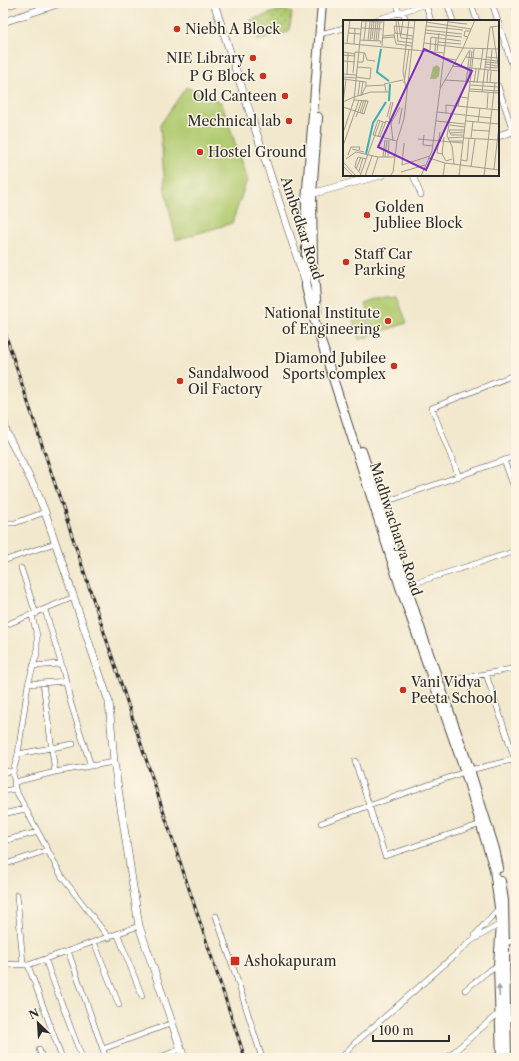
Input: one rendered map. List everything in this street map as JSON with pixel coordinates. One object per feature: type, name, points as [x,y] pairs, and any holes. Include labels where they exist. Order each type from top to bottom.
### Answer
[{"type":"main road","points":[[309,194],[322,34],[322,3]]},
{"type":"main road","points":[[322,34],[328,3]]},
{"type":"main road","name":"Madhwacharya Road","points":[[309,194],[306,287],[313,316],[377,505]]},
{"type":"main road","name":"Madhwacharya Road","points":[[309,194],[316,310],[403,586],[495,850],[504,901],[502,943],[507,1058]]},
{"type":"main road","name":"Madhwacharya Road","points":[[467,771],[494,869],[499,908],[503,922]]},
{"type":"main road","name":"Madhwacharya Road","points":[[501,1058],[505,1015],[498,965],[502,943]]},
{"type":"street","points":[[3,8],[16,3]]},
{"type":"street","points":[[3,22],[60,3]]},
{"type":"street","name":"Ambedkar Road","points":[[214,3],[306,287],[315,300]]},
{"type":"street","points":[[398,3],[400,13],[405,20]]},
{"type":"street","points":[[447,3],[453,20]]},
{"type":"street","points":[[471,3],[477,20]]},
{"type":"street","points":[[492,3],[498,20]]},
{"type":"street","points":[[514,3],[516,10]]},
{"type":"street","points":[[382,20],[428,4],[431,20]]},
{"type":"street","points":[[499,25],[516,77]]},
{"type":"street","points":[[322,34],[343,28]]},
{"type":"street","points":[[499,89],[514,130],[499,136]]},
{"type":"street","points":[[309,194],[377,176]]},
{"type":"street","points":[[413,176],[421,195]]},
{"type":"street","points":[[459,477],[432,408],[516,374]]},
{"type":"street","points":[[3,416],[4,430],[37,492],[109,702],[114,762],[139,926],[184,1058]]},
{"type":"street","points":[[377,505],[516,456]]},
{"type":"street","points":[[504,460],[516,492]]},
{"type":"street","points":[[3,523],[15,523],[44,512]]},
{"type":"street","points":[[3,561],[55,543]]},
{"type":"street","points":[[403,586],[516,551]]},
{"type":"street","points":[[21,568],[34,615],[37,645],[28,684],[18,754],[13,772],[15,789],[62,877],[108,938]]},
{"type":"street","points":[[3,626],[34,615],[74,597]]},
{"type":"street","points":[[45,610],[66,681],[71,704],[91,766]]},
{"type":"street","points":[[33,666],[60,664]]},
{"type":"street","points":[[453,680],[516,668]]},
{"type":"street","points":[[321,823],[467,771],[516,760],[486,674]]},
{"type":"street","points":[[28,684],[66,681]]},
{"type":"street","points":[[44,683],[54,772]]},
{"type":"street","points":[[18,754],[73,744]]},
{"type":"street","points":[[355,761],[385,856],[481,824]]},
{"type":"street","points":[[15,782],[54,772],[114,762]]},
{"type":"street","points":[[3,771],[13,772]]},
{"type":"street","points":[[3,791],[15,789]]},
{"type":"street","points":[[3,814],[25,809]]},
{"type":"street","points":[[3,841],[38,832]]},
{"type":"street","points":[[3,865],[48,850]]},
{"type":"street","points":[[17,895],[26,964],[62,1058]]},
{"type":"street","points":[[341,1058],[355,1043],[471,941],[499,908]]},
{"type":"street","points":[[216,916],[262,1058]]},
{"type":"street","points":[[471,941],[503,922]]},
{"type":"street","points":[[3,964],[26,964],[46,959],[118,935],[139,926]]},
{"type":"street","points":[[118,935],[142,996]]},
{"type":"street","points":[[94,942],[119,1005]]},
{"type":"street","points":[[502,943],[516,942]]},
{"type":"street","points":[[68,951],[106,1058]]},
{"type":"street","points":[[46,959],[82,1058]]},
{"type":"street","points":[[465,990],[498,965]]},
{"type":"street","points":[[447,1058],[494,1017],[505,1015],[516,1018]]},
{"type":"street","points":[[103,1049],[172,1023]]},
{"type":"street","points":[[38,1049],[42,1058]]},
{"type":"street","points":[[158,1058],[181,1049]]},
{"type":"green space","points":[[283,9],[292,13],[289,32],[258,41],[256,35],[258,31],[251,20]]},
{"type":"green space","name":"Hostel Ground","points":[[186,87],[222,103],[247,180],[232,223],[176,240],[165,190],[160,125]]},
{"type":"green space","points":[[397,297],[407,323],[374,334],[365,304],[378,299]]},
{"type":"green space","points":[[365,313],[372,336],[359,340],[352,317]]},
{"type":"railway","points":[[3,327],[245,1058]]},
{"type":"place","name":"Niebh A Block","points":[[177,29]]},
{"type":"place","name":"NIE Library","points":[[253,58]]},
{"type":"place","name":"P G Block","points":[[263,76]]},
{"type":"place","name":"Old Canteen","points":[[285,96]]},
{"type":"place","name":"Mechnical lab","points":[[289,121]]},
{"type":"place","name":"Hostel Ground","points":[[200,152]]},
{"type":"place","name":"Golden Jubliee Block","points":[[367,215]]},
{"type":"place","name":"Staff Car Parking","points":[[346,262]]},
{"type":"place","name":"National Institute of Engineering","points":[[388,321]]},
{"type":"place","name":"Diamond Jubilee Sports complex","points":[[394,366]]},
{"type":"place","name":"Sandalwood Oil Factory","points":[[180,381]]},
{"type":"place","name":"Vani Vidya Peeta School","points":[[403,690]]},
{"type":"place","name":"Ashokapuram","points":[[235,961]]}]
